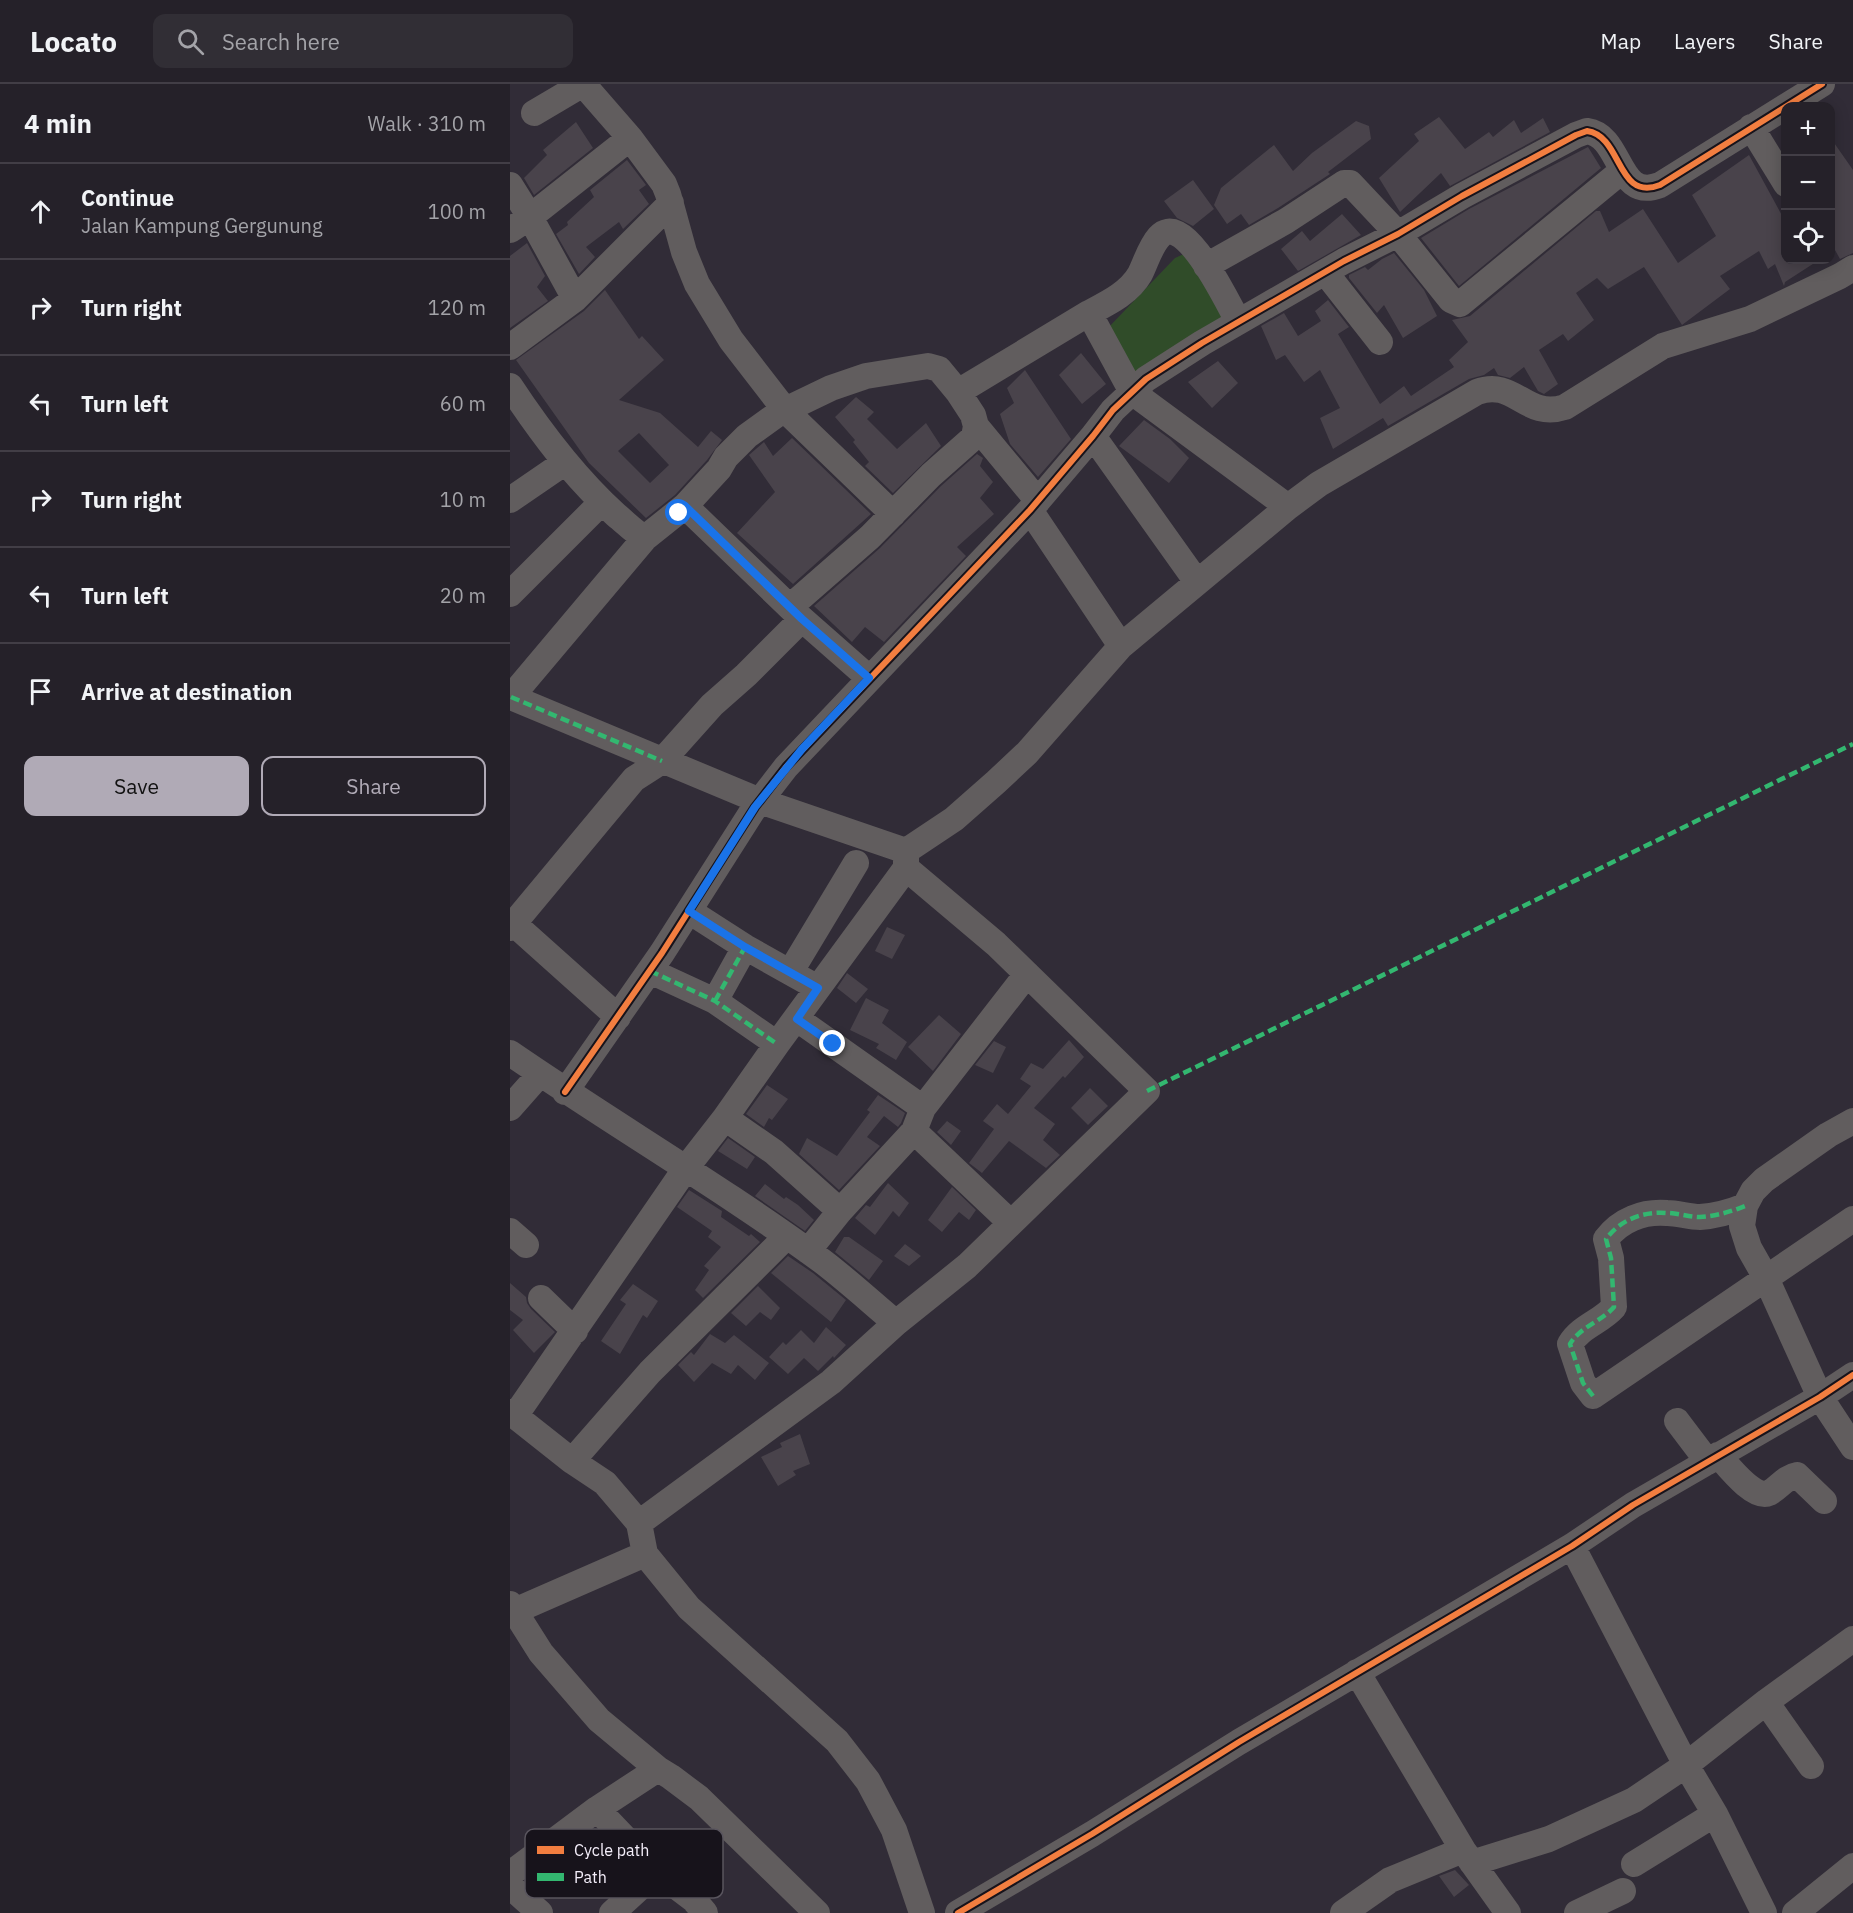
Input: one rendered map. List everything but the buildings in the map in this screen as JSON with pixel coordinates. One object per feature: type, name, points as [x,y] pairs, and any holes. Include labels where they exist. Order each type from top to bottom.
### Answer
[{"type":"street","points":[[534,113],[583,84],[630,138],[664,184],[684,252],[710,307],[736,347],[785,411],[893,514]]},
{"type":"street","points":[[565,1092],[650,971],[760,801],[797,755],[1034,506],[1113,410],[1132,392],[1172,361],[1238,321],[1398,234],[1462,196],[1587,131],[1600,136],[1608,144],[1626,176],[1637,187],[1651,189],[1822,84]]},
{"type":"street","points":[[1751,127],[1781,177]]},
{"type":"street","points":[[520,224],[630,138]]},
{"type":"street","points":[[1206,266],[1286,221],[1344,183],[1350,183],[1398,234],[1451,300],[1460,304],[1623,170]]},
{"type":"street","points":[[510,185],[520,224],[575,299]]},
{"type":"street","points":[[510,347],[575,299],[671,203]]},
{"type":"street","points":[[958,392],[1120,296],[1138,276],[1159,236],[1166,231],[1178,232],[1185,238],[1206,266],[1238,321]]},
{"type":"street","points":[[922,1913],[894,1830],[868,1781],[837,1741],[689,1608],[645,1554],[639,1523],[605,1483],[572,1461],[513,1414],[575,1331],[686,1168],[797,1019],[906,859],[1027,753],[1121,646],[1288,507],[1319,484],[1477,392],[1486,389],[1500,389],[1547,411],[1565,407],[1663,346],[1750,319],[1841,268]]},
{"type":"street","points":[[1325,272],[1380,342]]},
{"type":"street","points":[[1089,313],[1132,392],[1288,507]]},
{"type":"street","points":[[639,1523],[831,1382],[896,1323],[967,1266],[1147,1091],[906,859],[662,761],[511,697],[645,538],[685,506],[737,446],[779,413],[811,397],[866,376],[928,366],[939,369],[958,392],[973,414],[976,426],[1034,506],[1121,646]]},
{"type":"street","points":[[510,386],[564,463],[602,502],[635,532],[645,538]]},
{"type":"street","points":[[618,1017],[512,926],[634,778],[662,761],[712,705],[746,675],[796,613],[931,475],[971,440],[976,426]]},
{"type":"street","points":[[1093,436],[1197,582]]},
{"type":"street","points":[[510,500],[564,463]]},
{"type":"street","points":[[510,594],[602,502]]},
{"type":"street","points":[[685,506],[796,613],[869,678]]},
{"type":"street","points":[[791,971],[856,863]]},
{"type":"street","points":[[689,911],[745,947],[818,988]]},
{"type":"street","points":[[715,1001],[745,947]]},
{"type":"street","points":[[650,971],[715,1001],[777,1044]]},
{"type":"street","points":[[572,1461],[650,1372],[797,1244],[840,1211],[919,1120],[1027,974]]},
{"type":"street","points":[[797,1019],[919,1120],[1011,1223]]},
{"type":"street","points":[[510,1053],[565,1092],[686,1168],[797,1244],[896,1323]]},
{"type":"street","points":[[510,1108],[540,1074]]},
{"type":"street","points":[[725,1118],[774,1152],[840,1211]]},
{"type":"street","points":[[1853,1121],[1828,1135],[1764,1180],[1753,1191],[1745,1206],[1742,1226],[1749,1248],[1766,1278],[1820,1397],[1853,1447]]},
{"type":"street","points":[[1745,1206],[1720,1215],[1697,1217],[1668,1212],[1648,1213],[1616,1226],[1606,1239],[1611,1258],[1614,1307],[1606,1316],[1576,1334],[1570,1344],[1583,1383],[1593,1396],[1853,1219]]},
{"type":"street","points":[[541,1298],[575,1331]]},
{"type":"street","points":[[958,1913],[1092,1834],[1239,1742],[1572,1546],[1633,1505],[1820,1397],[1853,1375]]},
{"type":"street","points":[[1677,1421],[1713,1459],[1757,1494],[1767,1494],[1797,1475],[1824,1501]]},
{"type":"street","points":[[1572,1546],[1686,1765],[1715,1814],[1764,1913]]},
{"type":"street","points":[[645,1554],[511,1609],[541,1653],[599,1720],[658,1769],[699,1798],[817,1913]]},
{"type":"street","points":[[1343,1913],[1390,1880],[1467,1856],[1549,1839],[1634,1800],[1686,1765],[1766,1702],[1853,1639]]},
{"type":"street","points":[[1357,1672],[1467,1856],[1508,1913]]},
{"type":"street","points":[[1766,1702],[1811,1766]]},
{"type":"street","points":[[570,1829],[658,1769]]},
{"type":"street","points":[[597,1809],[616,1829]]},
{"type":"street","points":[[1634,1864],[1715,1814]]},
{"type":"street","points":[[510,1874],[525,1863]]},
{"type":"street","points":[[1795,1913],[1853,1866]]},
{"type":"street","points":[[510,1886],[540,1913]]},
{"type":"street","points":[[1577,1913],[1623,1891]]},
{"type":"street","points":[[612,1913],[628,1898]]},
{"type":"street","points":[[691,1898],[705,1913]]},
{"type":"green space","points":[[1186,253],[1230,317],[1133,375],[1107,329],[1175,258]]},
{"type":"marked path","points":[[511,697],[662,761]]},
{"type":"marked path","points":[[1147,1091],[1853,744]]},
{"type":"marked path","points":[[689,911],[745,947],[818,988]]},
{"type":"marked path","points":[[715,1001],[745,947]]},
{"type":"marked path","points":[[650,971],[715,1001],[777,1044]]},
{"type":"marked path","points":[[1593,1396],[1583,1383],[1570,1344],[1580,1333],[1614,1307],[1611,1258],[1606,1239],[1625,1222],[1641,1215],[1671,1213],[1696,1217],[1723,1213],[1745,1206]]},
{"type":"cycle path","points":[[565,1092],[662,953],[755,807],[786,767],[1030,510],[1113,410],[1146,379],[1202,343],[1344,261],[1398,234],[1462,196],[1576,135],[1587,131],[1599,135],[1627,177],[1635,184],[1646,188],[1660,185],[1822,84]]},
{"type":"cycle path","points":[[958,1913],[1092,1834],[1239,1742],[1572,1546],[1633,1505],[1820,1397],[1853,1375]]},
{"type":"route","points":[[679,513],[685,506],[802,619],[869,678],[786,767],[755,807],[689,911],[745,947],[818,988],[797,1019],[833,1044]]}]
